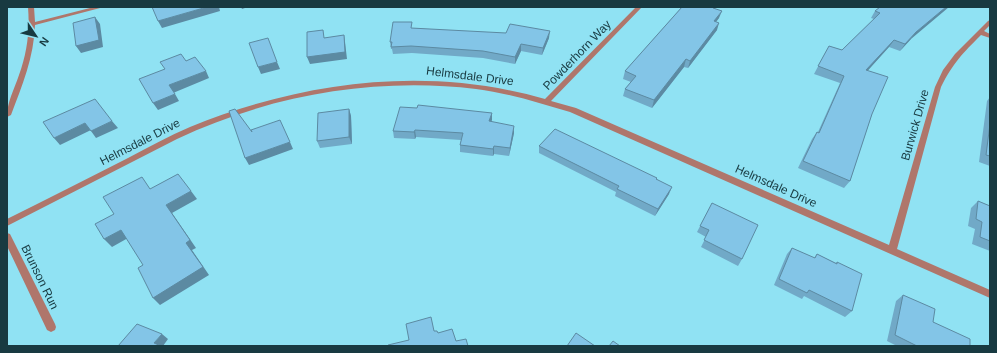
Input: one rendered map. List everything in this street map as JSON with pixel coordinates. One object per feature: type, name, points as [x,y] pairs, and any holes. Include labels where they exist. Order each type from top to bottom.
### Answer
[{"type":"street","points":[[7,115],[28,60],[33,38],[31,7]]},
{"type":"street","points":[[33,24],[101,7]]},
{"type":"street","name":"Powderhorn Way","points":[[547,101],[640,7]]},
{"type":"street","name":"Burwick Drive","points":[[892,250],[938,87],[946,70],[957,55],[990,22]]},
{"type":"street","points":[[980,32],[990,36]]},
{"type":"street","name":"Helmsdale Drive","points":[[7,223],[192,130],[249,109],[304,94],[367,84],[428,82],[488,88],[547,101],[595,119],[990,294]]},
{"type":"street","name":"Brunson Run","points":[[7,237],[51,327]]},
{"type":"building","points":[[152,7],[207,7],[158,21]]},
{"type":"building","points":[[682,7],[713,7],[722,11],[714,21],[719,23],[690,61],[686,59],[654,100],[625,89],[636,76],[625,71]]},
{"type":"building","points":[[880,7],[946,7],[916,32],[905,44],[894,40],[866,70],[888,77],[872,114],[850,181],[803,161],[817,132],[819,133],[844,76],[818,66],[829,46],[842,50],[880,13],[875,11]]},
{"type":"building","points":[[95,17],[99,40],[76,46],[73,23]]},
{"type":"building","points":[[393,22],[412,22],[411,28],[506,33],[510,24],[550,31],[543,48],[521,44],[515,57],[483,51],[411,46],[391,47],[392,42],[390,42]]},
{"type":"building","points":[[323,30],[324,38],[344,35],[345,52],[307,57],[307,32]]},
{"type":"building","points":[[268,38],[277,62],[258,67],[249,43]]},
{"type":"building","points":[[181,54],[186,61],[195,57],[206,71],[169,85],[175,94],[153,103],[139,79],[165,69],[160,62]]},
{"type":"building","points":[[95,99],[112,121],[91,131],[85,123],[54,138],[43,122]]},
{"type":"building","points":[[418,105],[492,113],[489,121],[514,126],[510,148],[494,146],[493,149],[460,145],[463,133],[415,130],[414,132],[393,131],[400,107],[417,108]]},
{"type":"building","points":[[235,109],[252,132],[251,130],[280,120],[290,142],[245,158],[229,111]]},
{"type":"building","points":[[349,109],[349,137],[317,141],[318,113]]},
{"type":"building","points":[[990,124],[990,156],[986,155]]},
{"type":"building","points":[[555,129],[657,178],[656,179],[672,187],[658,209],[617,189],[619,186],[539,146]]},
{"type":"building","points":[[178,174],[191,191],[166,205],[190,240],[186,243],[203,267],[153,298],[138,268],[143,265],[121,230],[104,239],[95,224],[114,214],[103,197],[142,177],[150,189]]},
{"type":"building","points":[[978,201],[990,206],[990,241],[980,237],[982,222],[976,219]]},
{"type":"building","points":[[712,203],[758,225],[742,259],[704,240],[709,230],[700,226]]},
{"type":"building","points":[[792,248],[815,258],[817,254],[862,274],[852,311],[809,290],[807,293],[779,279]]},
{"type":"building","points":[[903,295],[935,309],[933,322],[970,339],[970,346],[917,346],[895,335]]},
{"type":"building","points":[[431,317],[434,331],[437,331],[438,333],[452,329],[456,341],[466,339],[468,346],[388,345],[409,340],[406,324]]},
{"type":"building","points":[[137,324],[162,334],[154,343],[161,346],[118,346]]},
{"type":"building","points":[[576,333],[595,346],[567,346]]},
{"type":"building","points":[[613,341],[620,346],[609,346]]}]
